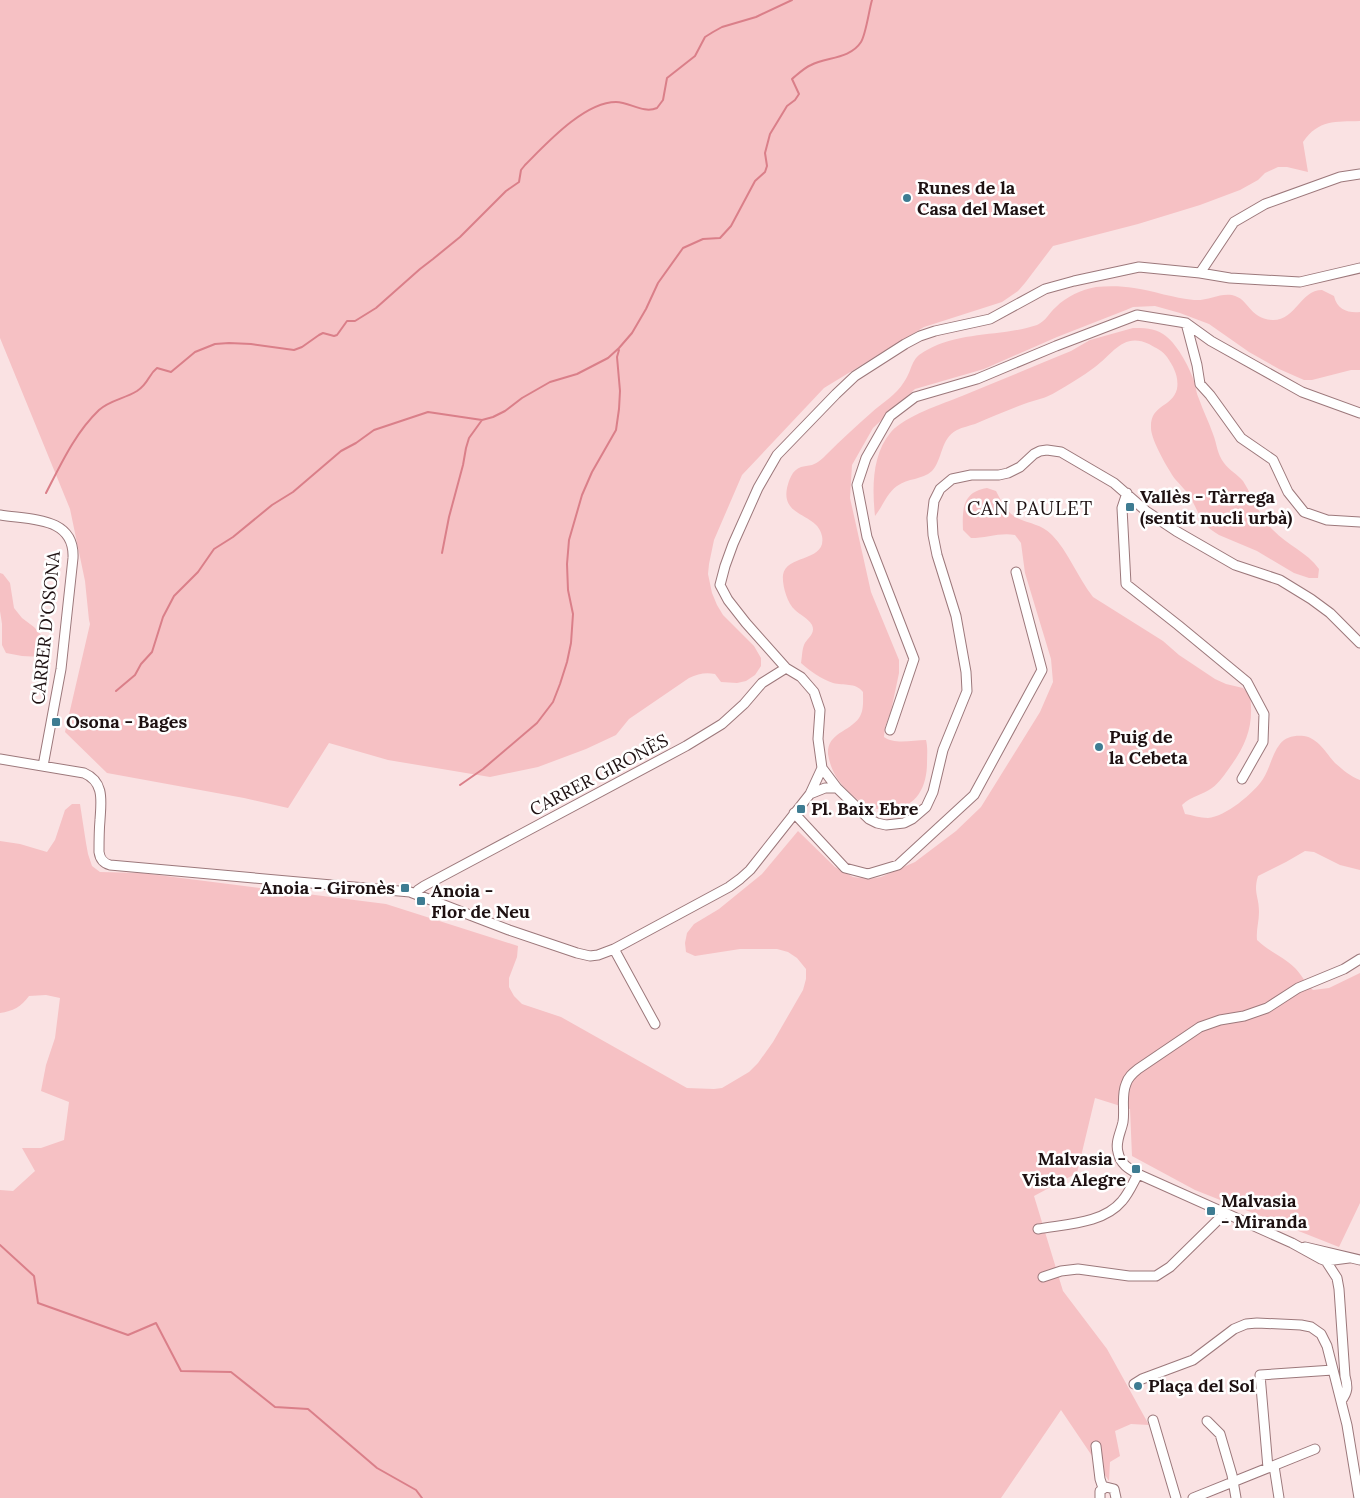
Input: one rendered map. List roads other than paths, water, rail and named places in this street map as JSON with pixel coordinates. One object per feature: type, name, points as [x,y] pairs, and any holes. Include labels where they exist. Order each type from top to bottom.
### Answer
[{"type":"street","points":[[1200,273],[1234,222],[1265,204],[1340,177],[1360,174]]},
{"type":"street","points":[[1360,268],[1300,282],[1230,278],[1139,267],[1045,289],[990,319],[934,331],[920,336],[855,376],[777,455],[758,488],[733,544],[720,584],[728,600],[746,623],[786,668],[801,676],[814,692],[820,710],[818,739],[822,768],[837,788],[869,819],[886,825],[904,823],[926,807],[933,792],[943,750],[965,696],[967,684],[956,616],[937,556],[932,507],[940,489],[952,479],[971,475],[1008,474],[1020,467],[1034,454],[1040,451],[1054,450],[1071,457],[1114,483],[1151,515],[1214,553],[1235,565],[1280,580],[1311,599],[1330,613],[1360,643]]},
{"type":"street","points":[[890,730],[914,659],[867,537],[858,485],[866,458],[890,416],[915,397],[977,379],[1137,315],[1186,324],[1211,341],[1302,392],[1360,413]]},
{"type":"street","points":[[1186,324],[1197,364],[1200,384],[1241,438],[1273,460],[1288,492],[1304,512],[1327,520],[1360,522]]},
{"type":"street","points":[[1127,493],[1122,508],[1126,584],[1247,682],[1264,714],[1263,742],[1242,779]]},
{"type":"street","name":"CARRER D'OSONA","points":[[0,515],[40,520],[53,524],[68,536],[73,547],[61,669],[43,766]]},
{"type":"street","points":[[794,813],[845,868],[868,874],[898,865],[974,795],[1042,670],[1016,572]]},
{"type":"street","name":"CARRER GIRONÈS","points":[[416,894],[424,886],[635,775],[686,746],[722,724],[744,704],[762,683],[786,668]]},
{"type":"street","points":[[0,759],[84,773],[92,777],[97,784],[102,799],[98,852],[103,861],[115,866],[410,892],[509,930],[583,955],[598,955],[614,949],[729,887],[740,879],[750,870],[810,794],[822,768]]},
{"type":"street","points":[[810,794],[825,788],[837,788]]},
{"type":"street","points":[[614,949],[655,1024]]},
{"type":"street","points":[[1349,1258],[1326,1261],[1292,1243],[1138,1174],[1126,1167],[1122,1162],[1117,1147],[1123,1121],[1124,1089],[1130,1076],[1145,1064],[1200,1027],[1267,1008],[1298,988],[1344,969],[1360,959]]},
{"type":"street","points":[[1038,1229],[1084,1221],[1104,1215],[1121,1202],[1138,1174]]},
{"type":"street","points":[[1044,1277],[1061,1271],[1078,1269],[1129,1276],[1156,1276],[1170,1267],[1225,1213]]},
{"type":"street","points":[[1292,1243],[1360,1260]]},
{"type":"street","points":[[1326,1261],[1337,1278],[1339,1289],[1347,1390],[1347,1394],[1341,1400]]},
{"type":"street","points":[[1134,1384],[1142,1379],[1193,1360],[1234,1330],[1246,1324],[1301,1325],[1315,1329],[1325,1341],[1341,1400],[1359,1498]]},
{"type":"street","points":[[1279,1498],[1271,1467],[1260,1375],[1333,1370]]},
{"type":"street","points":[[1153,1420],[1176,1498]]},
{"type":"street","points":[[1207,1420],[1220,1434],[1236,1498]]},
{"type":"street","points":[[1096,1446],[1103,1488]]},
{"type":"street","points":[[1193,1498],[1315,1449]]},
{"type":"street","points":[[1100,1498],[1100,1491],[1103,1488]]},
{"type":"street","points":[[1103,1488],[1112,1488],[1115,1491],[1116,1498]]},
{"type":"waterway","points":[[46,493],[69,449],[90,419],[103,407],[141,388],[157,368],[171,372],[195,352],[215,344],[251,344],[294,350],[323,333],[337,335],[347,321],[355,321],[376,308],[460,237],[506,191],[519,182],[521,170],[525,165],[579,116],[604,104],[616,102],[647,110],[657,108],[663,100],[667,78],[695,56],[705,37],[722,27],[756,17],[792,0]]},
{"type":"waterway","points":[[442,553],[469,438],[482,420],[505,411],[522,398],[550,382],[577,374],[608,358],[619,348],[632,333],[658,283],[683,248],[703,239],[720,238],[731,226],[755,181],[765,172],[767,166],[765,153],[770,134],[787,106],[799,94],[792,79],[808,66],[845,55],[856,48],[861,42],[872,0]]},
{"type":"waterway","points":[[460,785],[483,769],[537,723],[553,702],[560,684],[571,643],[573,614],[568,590],[567,564],[569,540],[582,495],[592,472],[616,430],[620,391],[617,357],[619,350]]},
{"type":"waterway","points":[[116,691],[135,675],[141,664],[152,652],[163,617],[174,596],[198,572],[214,549],[233,537],[272,505],[293,492],[341,451],[374,430],[428,412],[482,420]]},
{"type":"waterway","points":[[0,1245],[34,1276],[38,1303],[128,1335],[156,1323],[181,1371],[231,1372],[275,1407],[308,1409],[377,1468],[416,1490],[422,1498]]},
{"type":"place","name":"Runes de la Casa del Maset","points":[[907,198]]},
{"type":"place","name":"Vallès - Tàrrega (sentit nucli urbà)","points":[[1130,507]]},
{"type":"place","name":"Osona - Bages","points":[[56,722]]},
{"type":"place","name":"Puig de la Cebeta","points":[[1099,747]]},
{"type":"place","name":"Pl. Baix Ebre","points":[[801,809]]},
{"type":"place","name":"Anoia - Gironès","points":[[405,888]]},
{"type":"place","name":"Anoia - Flor de Neu","points":[[421,901]]},
{"type":"place","name":"Malvasia - Vista Alegre","points":[[1136,1169]]},
{"type":"place","name":"Malvasia - Miranda","points":[[1211,1211]]},
{"type":"place","name":"Plaça del Sol","points":[[1138,1386]]},
{"type":"district","name":"CAN PAULET","points":[[1030,508]]}]
